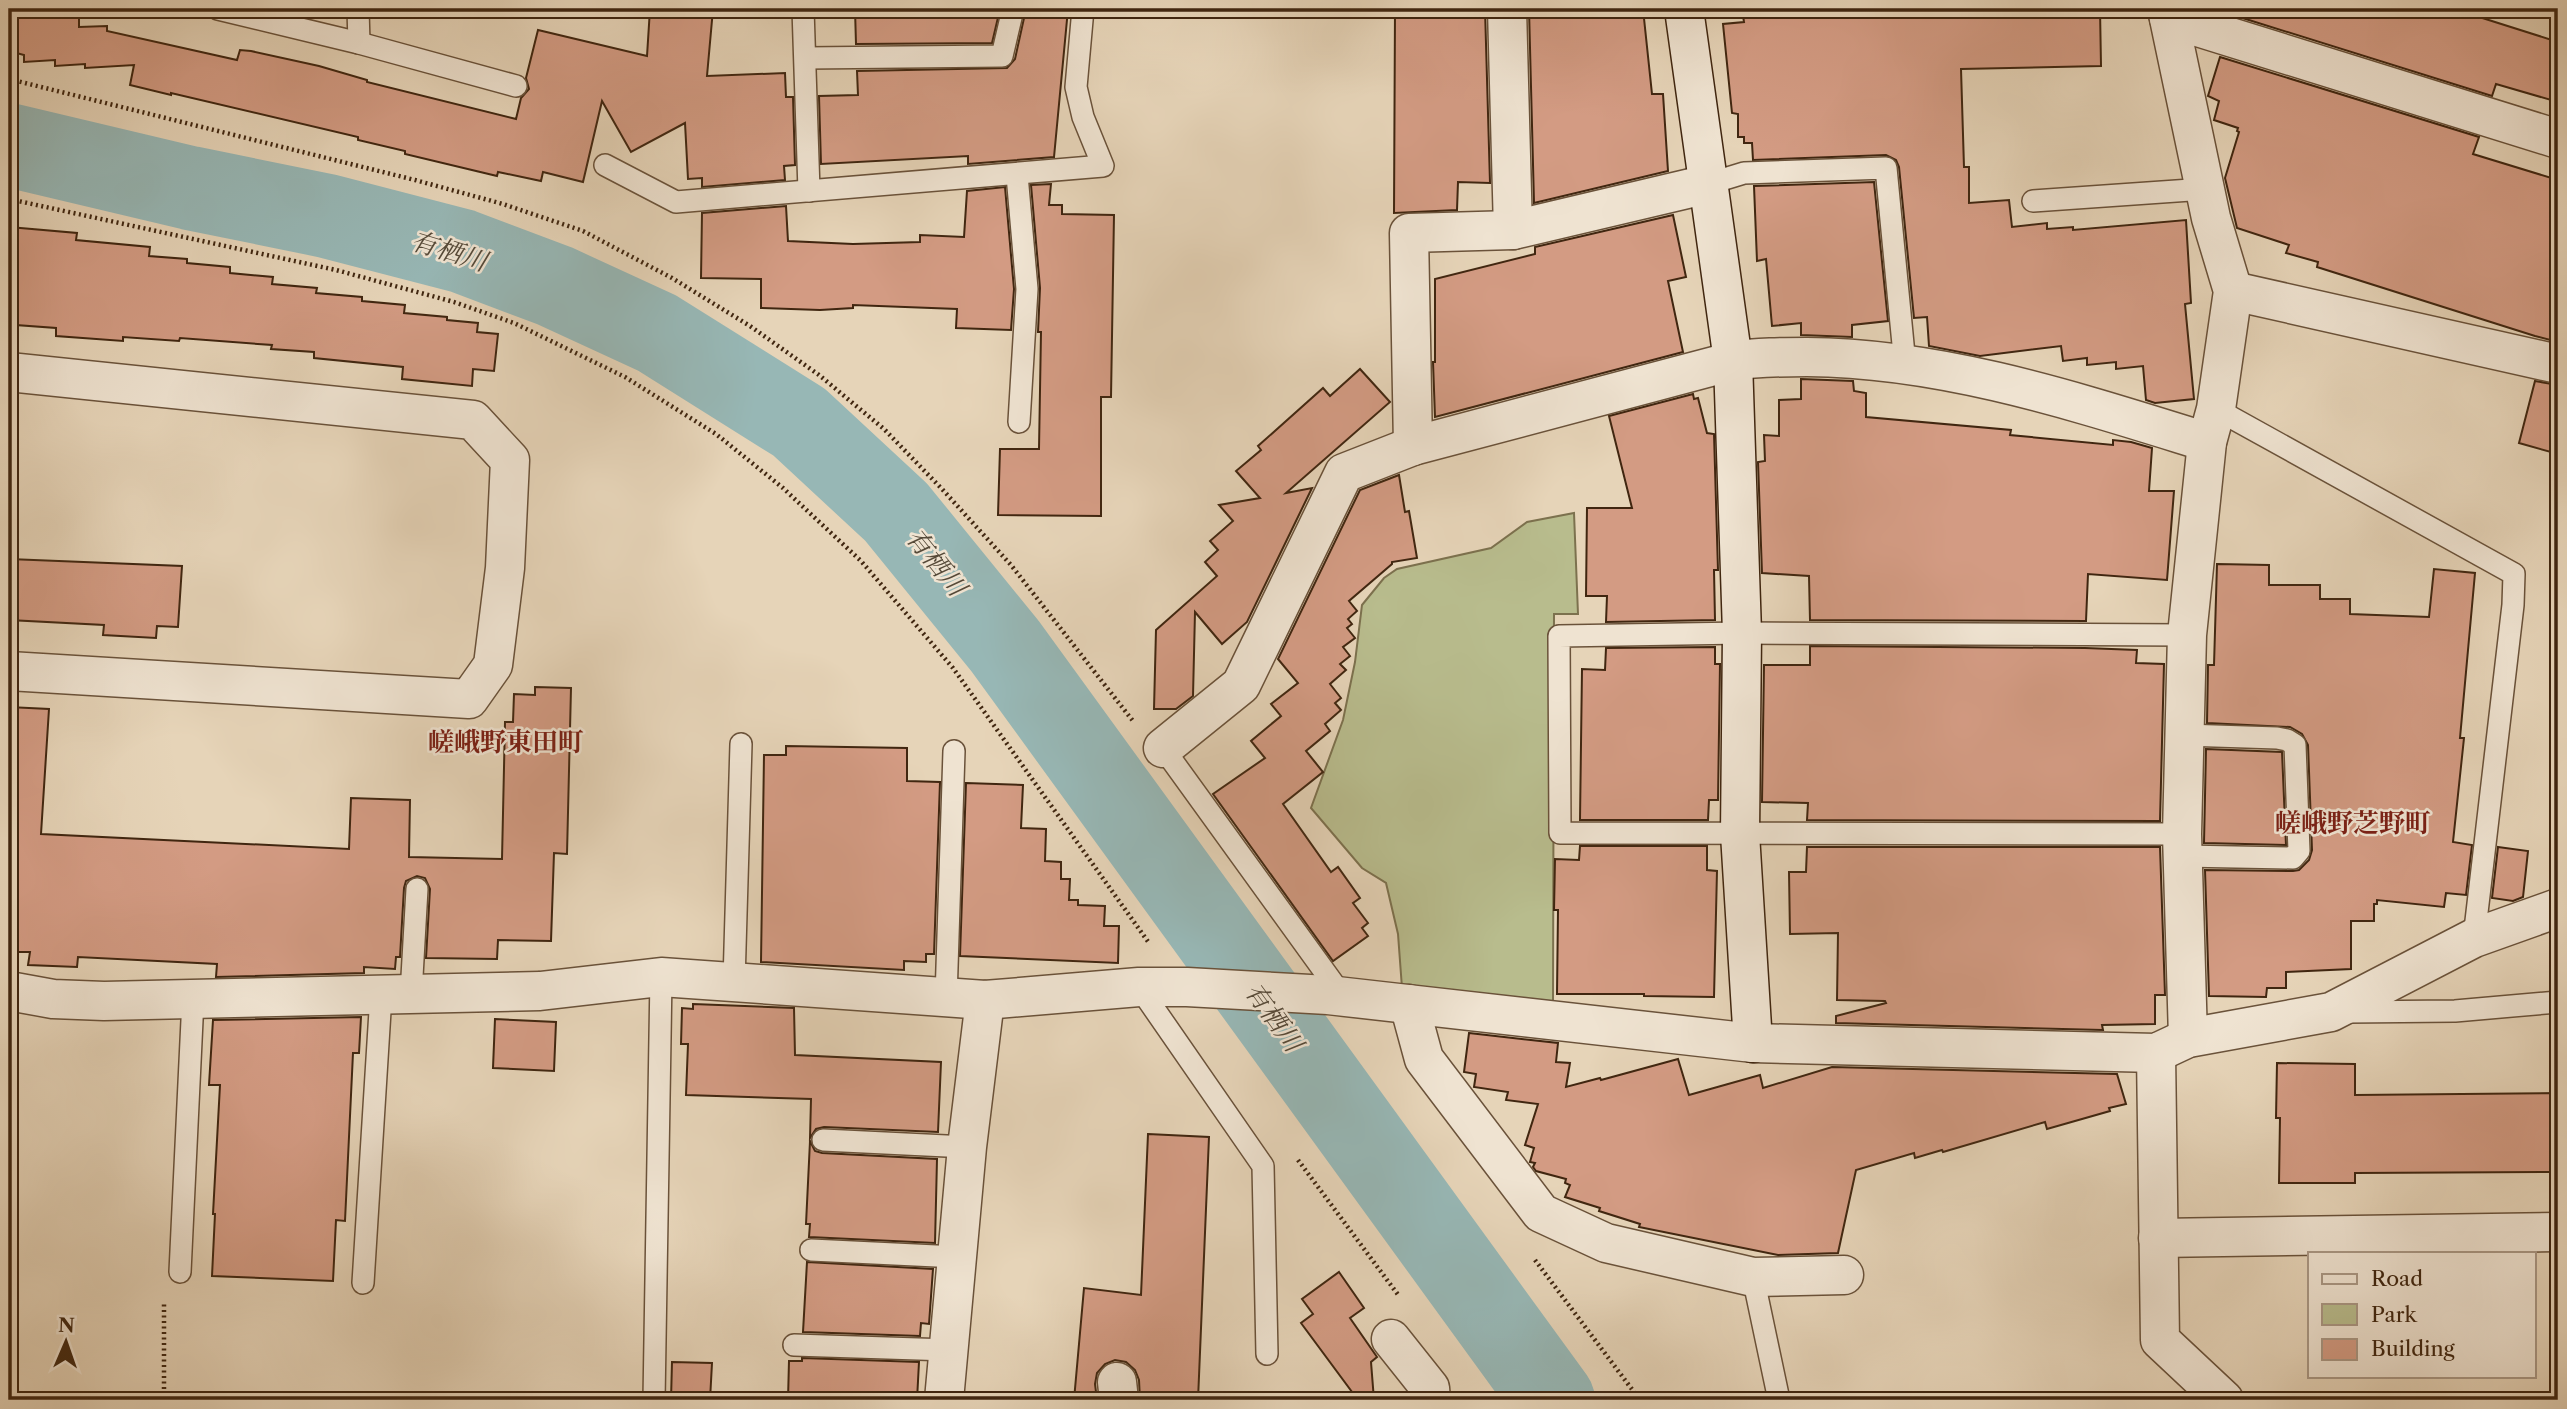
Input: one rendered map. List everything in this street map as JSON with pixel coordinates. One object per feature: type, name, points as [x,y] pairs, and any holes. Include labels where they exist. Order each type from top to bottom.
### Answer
[{"type":"street","points":[[1507,9],[1513,230]]},
{"type":"street","points":[[1684,9],[1732,361],[1742,632],[1740,834],[1753,1043]]},
{"type":"street","points":[[2224,1400],[2160,1340],[2158,1238],[2183,845],[2187,635],[2212,425],[2233,291],[2211,218],[2168,13],[2558,139]]},
{"type":"street","points":[[1413,446],[1409,233],[1513,230],[1708,184]]},
{"type":"street","points":[[2233,291],[2558,364]]},
{"type":"street","points":[[1163,748],[1241,685],[1344,473],[1413,446],[1732,361],[1757,357],[1840,358],[1905,365],[1974,376],[2212,425]]},
{"type":"street","points":[[9,372],[473,420],[510,460],[505,568],[493,665],[469,699],[9,671]]},
{"type":"street","points":[[9,991],[53,999],[193,999],[540,991],[661,977],[985,1000],[1166,987],[1335,996],[1753,1043],[2172,1045],[2331,1012],[2474,938],[2558,908]]},
{"type":"street","points":[[944,1400],[967,1147],[985,1000]]},
{"type":"street","points":[[1409,1004],[1424,1059],[1541,1213],[1606,1243],[1753,1277],[1844,1275]]},
{"type":"street","points":[[2158,1238],[2558,1232]]},
{"type":"street","points":[[1391,1339],[1430,1388],[1431,1400]]},
{"type":"lane","points":[[218,9],[359,43],[516,86]]},
{"type":"lane","points":[[358,9],[359,43]]},
{"type":"lane","points":[[803,9],[809,191]]},
{"type":"lane","points":[[806,58],[1002,56],[1013,9]]},
{"type":"lane","points":[[605,165],[676,202],[1103,166],[1083,117],[1076,88],[1083,9]]},
{"type":"lane","points":[[1708,184],[1744,173],[1886,168],[1905,365]]},
{"type":"lane","points":[[1017,175],[1027,289],[1019,422]]},
{"type":"lane","points":[[2033,201],[2205,190]]},
{"type":"lane","points":[[2212,425],[2514,574],[2513,605],[2474,938]]},
{"type":"lane","points":[[2185,735],[2277,738],[2295,745],[2299,851],[2293,858],[2183,845],[1740,834],[1560,833],[1559,636],[1742,632],[2187,635]]},
{"type":"lane","points":[[734,982],[741,744]]},
{"type":"lane","points":[[1163,748],[1335,996]]},
{"type":"lane","points":[[946,998],[954,751]]},
{"type":"lane","points":[[363,1283],[396,994],[417,889]]},
{"type":"lane","points":[[654,1400],[661,977]]},
{"type":"lane","points":[[1166,987],[1263,1166],[1267,1354]]},
{"type":"lane","points":[[180,1272],[193,999]]},
{"type":"lane","points":[[2331,1012],[2455,1012],[2558,1002]]},
{"type":"lane","points":[[823,1140],[967,1147]]},
{"type":"lane","points":[[811,1250],[957,1257]]},
{"type":"lane","points":[[1753,1277],[1779,1400]]},
{"type":"lane","points":[[794,1345],[949,1350]]},
{"type":"path","points":[[9,79],[503,204],[583,231],[672,278],[750,326],[819,374],[884,429],[1011,565],[1129,718],[1163,748]]},
{"type":"path","points":[[9,199],[336,270],[454,302],[514,323],[625,377],[716,434],[783,488],[861,561],[953,668],[1164,965],[1166,987]]},
{"type":"path","points":[[1290,1149],[1402,1301]]},
{"type":"path","points":[[164,1400],[164,1279],[180,1272]]},
{"type":"green space","points":[[1574,513],[1578,614],[1554,614],[1553,1004],[1402,988],[1398,934],[1386,883],[1362,868],[1311,808],[1343,720],[1355,662],[1362,605],[1384,578],[1397,569],[1491,548],[1527,522]]},
{"type":"building","points":[[650,9],[713,9],[707,76],[785,73],[786,97],[793,97],[795,165],[784,166],[785,180],[702,187],[702,178],[688,179],[685,123],[631,152],[602,101],[583,182],[543,172],[541,181],[498,172],[497,176],[405,154],[405,151],[358,140],[358,137],[130,85],[134,65],[85,68],[85,64],[55,66],[55,60],[24,62],[24,55],[9,51],[9,18],[79,14],[79,27],[107,26],[107,31],[237,60],[240,50],[251,51],[319,66],[367,82],[516,119],[521,98],[529,89],[526,78],[538,30],[647,56]]},
{"type":"building","points":[[855,9],[1000,9],[992,43],[856,44]]},
{"type":"building","points":[[1026,9],[1068,9],[1054,157],[968,164],[968,156],[821,164],[819,96],[858,95],[857,71],[1007,68],[1015,59]]},
{"type":"building","points":[[1395,9],[1485,9],[1490,183],[1458,182],[1457,210],[1394,213]]},
{"type":"building","points":[[1529,9],[1643,9],[1652,94],[1663,94],[1668,171],[1534,203]]},
{"type":"building","points":[[1742,9],[2100,9],[2101,66],[1961,69],[1964,167],[1969,167],[1969,203],[2009,200],[2012,227],[2047,223],[2047,229],[2073,227],[2073,230],[2186,220],[2191,303],[2185,304],[2194,399],[2155,403],[2146,400],[2143,366],[2116,369],[2116,362],[2087,365],[2087,358],[2063,361],[2061,346],[1980,356],[1929,346],[1927,317],[1914,318],[1899,167],[1896,160],[1886,155],[1753,160],[1752,143],[1744,143],[1744,137],[1738,137],[1738,114],[1732,113],[1723,24],[1744,22]]},
{"type":"building","points":[[2235,9],[2454,9],[2558,42],[2558,102],[2496,84],[2492,96],[2233,15]]},
{"type":"building","points":[[2220,57],[2479,137],[2473,154],[2558,180],[2558,342],[2317,267],[2318,262],[2286,253],[2289,245],[2237,228],[2225,178],[2239,132],[2238,128],[2214,120],[2219,101],[2208,96]]},
{"type":"building","points":[[1874,182],[1888,321],[1852,325],[1852,337],[1801,335],[1801,323],[1772,326],[1766,259],[1757,261],[1754,186]]},
{"type":"building","points":[[1051,184],[1049,205],[1062,205],[1062,214],[1114,215],[1111,397],[1101,397],[1101,516],[998,515],[1000,449],[1039,449],[1040,288],[1031,185]]},
{"type":"building","points":[[1005,187],[1014,289],[1011,330],[956,328],[957,309],[853,305],[853,308],[820,310],[761,308],[761,279],[701,278],[702,213],[786,206],[788,241],[853,244],[920,242],[920,235],[964,237],[967,191]]},
{"type":"building","points":[[1673,215],[1686,277],[1668,281],[1683,352],[1435,417],[1435,279],[1535,254],[1535,247]]},
{"type":"building","points":[[9,227],[77,233],[76,240],[150,247],[149,256],[187,259],[187,263],[230,267],[230,273],[273,277],[272,284],[317,288],[316,293],[362,297],[362,301],[405,305],[404,313],[478,323],[477,332],[498,334],[494,371],[473,369],[472,386],[402,379],[403,367],[314,358],[314,352],[271,349],[272,345],[180,338],[179,341],[123,337],[123,341],[56,336],[56,328],[16,325],[17,316],[9,316]]},
{"type":"building","points":[[1360,369],[1390,402],[1286,493],[1312,488],[1247,622],[1222,644],[1195,612],[1193,696],[1176,709],[1154,709],[1156,630],[1217,576],[1205,562],[1218,550],[1210,541],[1233,521],[1219,505],[1260,498],[1236,471],[1261,450],[1258,446],[1323,388],[1330,396]]},
{"type":"building","points":[[1801,379],[1853,381],[1854,391],[1866,393],[1866,417],[2011,430],[2010,435],[2113,445],[2113,440],[2152,448],[2149,491],[2174,491],[2167,580],[2088,574],[2086,621],[1810,620],[1809,576],[1762,573],[1758,462],[1765,461],[1764,435],[1779,436],[1779,400],[1801,399]]},
{"type":"building","points":[[2535,381],[2558,385],[2558,454],[2519,443]]},
{"type":"building","points":[[1693,394],[1694,399],[1698,398],[1707,433],[1714,434],[1718,570],[1714,570],[1715,620],[1606,622],[1607,596],[1586,596],[1587,508],[1632,508],[1609,416]]},
{"type":"building","points":[[1399,475],[1405,512],[1409,511],[1417,558],[1392,562],[1349,601],[1357,611],[1348,619],[1352,624],[1347,628],[1355,638],[1343,647],[1350,656],[1340,664],[1346,670],[1330,684],[1341,698],[1335,703],[1341,710],[1325,724],[1330,731],[1306,751],[1323,772],[1283,804],[1331,872],[1338,867],[1360,898],[1353,903],[1368,923],[1362,928],[1368,936],[1333,961],[1213,794],[1265,758],[1251,741],[1281,716],[1271,704],[1298,683],[1278,659],[1360,490]]},
{"type":"building","points":[[9,559],[182,566],[178,627],[157,626],[156,638],[103,635],[104,625],[9,620]]},
{"type":"building","points":[[2217,564],[2269,565],[2269,585],[2320,585],[2320,599],[2350,599],[2350,614],[2429,617],[2434,569],[2475,573],[2460,738],[2464,738],[2453,842],[2472,845],[2466,895],[2446,893],[2444,907],[2377,900],[2377,904],[2374,904],[2374,921],[2351,921],[2351,969],[2286,972],[2286,988],[2267,988],[2266,997],[2209,996],[2205,870],[2293,871],[2299,870],[2309,860],[2312,850],[2308,745],[2302,734],[2290,727],[2207,723],[2208,665],[2214,665]]},
{"type":"building","points":[[1810,646],[2137,650],[2136,663],[2164,664],[2160,821],[1807,820],[1808,803],[1762,802],[1764,665],[1810,665]]},
{"type":"building","points":[[1715,647],[1715,664],[1720,664],[1718,800],[1709,800],[1708,820],[1580,820],[1582,669],[1605,670],[1606,648]]},
{"type":"building","points":[[535,687],[571,688],[567,854],[554,853],[551,941],[498,940],[497,959],[426,958],[430,889],[425,878],[417,876],[406,881],[404,888],[400,957],[396,957],[395,969],[364,967],[364,973],[216,977],[217,964],[78,957],[77,967],[28,965],[30,952],[13,952],[14,926],[9,925],[9,707],[49,709],[41,834],[349,849],[351,798],[410,800],[409,857],[502,859],[505,722],[513,722],[514,694],[535,695]]},
{"type":"building","points":[[786,746],[907,748],[907,781],[940,782],[934,954],[926,954],[926,962],[904,961],[904,970],[761,962],[764,755],[786,755]]},
{"type":"building","points":[[2206,749],[2282,752],[2286,845],[2204,843]]},
{"type":"building","points":[[966,783],[1023,785],[1021,828],[1046,829],[1045,861],[1061,862],[1061,879],[1070,879],[1069,900],[1078,900],[1078,905],[1105,906],[1104,926],[1119,926],[1118,963],[960,956]]},
{"type":"building","points":[[1580,846],[1707,846],[1707,870],[1717,871],[1714,997],[1557,994],[1558,910],[1554,910],[1555,859],[1579,860]]},
{"type":"building","points":[[1807,847],[2160,847],[2165,995],[2155,995],[2155,1024],[2102,1025],[2103,1030],[1836,1023],[1836,1016],[1886,1003],[1837,1000],[1838,933],[1790,934],[1789,872],[1806,872]]},
{"type":"building","points":[[2498,847],[2528,851],[2523,897],[2513,901],[2492,898]]},
{"type":"building","points":[[693,1004],[794,1008],[795,1055],[941,1062],[938,1132],[824,1127],[816,1129],[810,1138],[811,1099],[686,1095],[688,1044],[681,1044],[682,1008],[693,1009]]},
{"type":"building","points":[[361,1017],[359,1053],[353,1053],[345,1221],[336,1220],[333,1281],[212,1276],[220,1085],[209,1085],[213,1020]]},
{"type":"building","points":[[495,1019],[556,1022],[554,1071],[493,1068]]},
{"type":"building","points":[[1469,1033],[1558,1043],[1556,1062],[1570,1063],[1566,1087],[1678,1059],[1689,1095],[1760,1075],[1763,1088],[1832,1067],[2117,1074],[2126,1104],[2047,1129],[2045,1122],[1943,1152],[1942,1150],[1915,1158],[1914,1153],[1856,1170],[1838,1253],[1778,1255],[1639,1227],[1640,1224],[1565,1197],[1570,1185],[1565,1183],[1566,1179],[1536,1171],[1533,1167],[1535,1163],[1530,1162],[1534,1148],[1525,1145],[1538,1104],[1506,1100],[1508,1092],[1474,1087],[1476,1074],[1464,1072]]},
{"type":"building","points":[[2277,1063],[2355,1064],[2355,1095],[2558,1093],[2558,1172],[2355,1173],[2355,1183],[2279,1183]]},
{"type":"building","points":[[1148,1134],[1209,1137],[1198,1400],[1140,1400],[1139,1380],[1135,1370],[1126,1362],[1115,1360],[1105,1364],[1097,1373],[1097,1400],[1074,1400],[1084,1288],[1141,1295]]},
{"type":"building","points":[[810,1141],[815,1151],[822,1153],[937,1159],[935,1243],[809,1237],[810,1224],[806,1224]]},
{"type":"building","points":[[807,1262],[933,1269],[929,1324],[921,1323],[920,1336],[803,1332]]},
{"type":"building","points":[[1339,1272],[1364,1308],[1350,1318],[1377,1357],[1371,1362],[1374,1400],[1358,1400],[1301,1323],[1313,1314],[1302,1299]]},
{"type":"building","points":[[802,1358],[919,1362],[917,1400],[788,1400],[789,1361],[802,1361]]},
{"type":"building","points":[[672,1362],[712,1363],[710,1400],[671,1400]]},
{"type":"waterway","name":"有栖川","points":[[9,145],[190,188],[327,216],[462,251],[555,286],[657,333],[799,422],[896,512],[1005,646],[1553,1400]]},
{"type":"district","name":"嵯峨野東田町","points":[[506,742]]},
{"type":"district","name":"嵯峨野芝野町","points":[[2353,823]]}]
